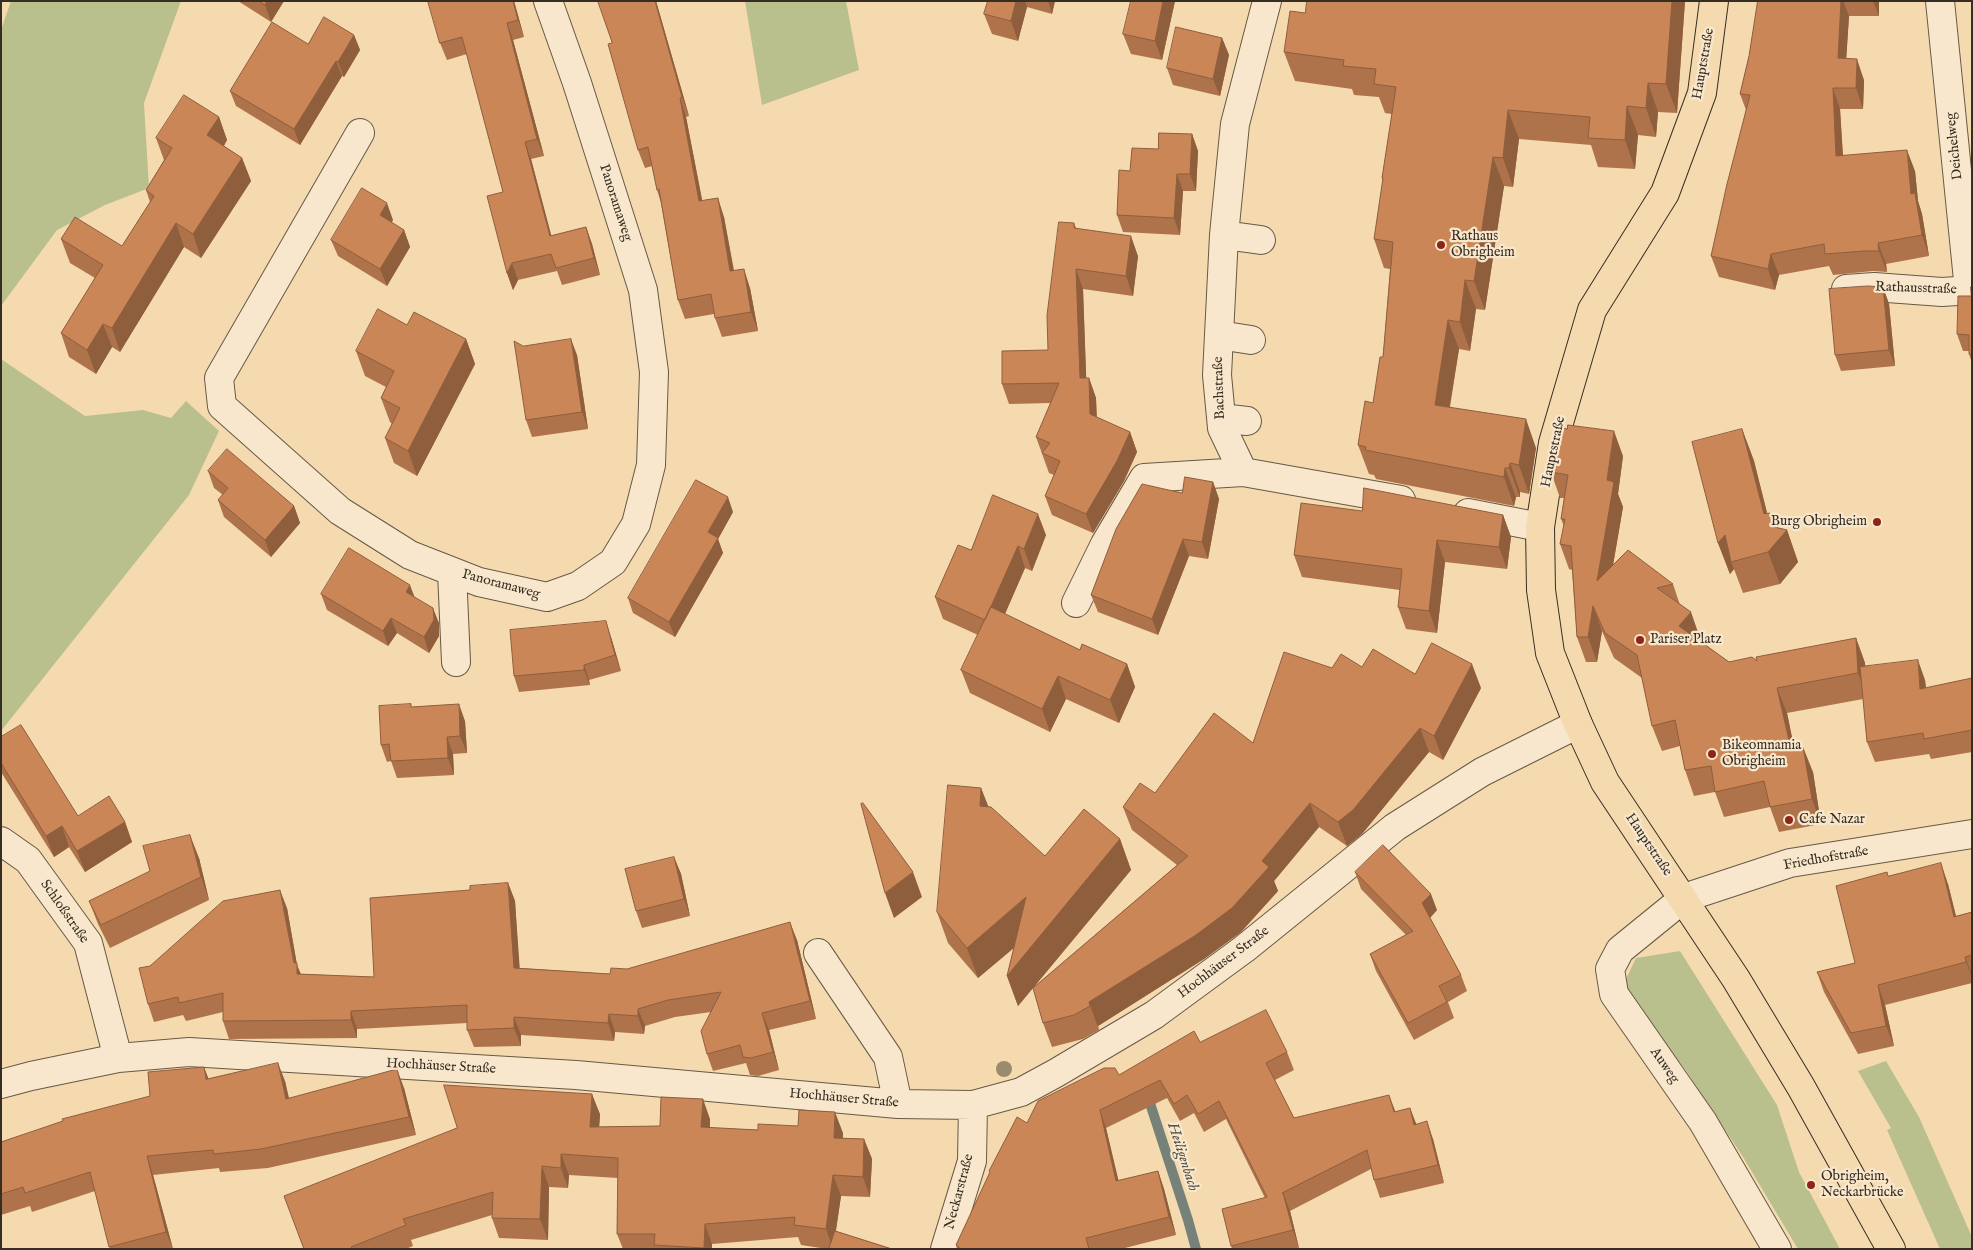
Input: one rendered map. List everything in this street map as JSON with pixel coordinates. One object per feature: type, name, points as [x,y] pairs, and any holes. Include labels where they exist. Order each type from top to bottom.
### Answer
[{"type":"main road","name":"Hauptstraße","points":[[1714,1],[1702,92],[1665,193],[1592,310],[1553,444],[1540,526],[1540,590],[1550,653],[1578,724],[1605,782],[1684,898],[1736,979],[1801,1087],[1891,1249]]},
{"type":"street","name":"Panoramaweg","points":[[360,133],[219,378],[222,406],[340,511],[410,555],[479,582],[547,597],[578,586],[613,562],[636,524],[651,465],[654,372],[643,290],[577,83],[548,1]]},
{"type":"street","name":"Bachstraße","points":[[1243,472],[1222,428],[1234,419],[1217,375],[1224,235],[1235,124],[1266,1]]},
{"type":"street","name":"Deichelweg","points":[[1940,1],[1970,290]]},
{"type":"street","points":[[1224,235],[1261,240]]},
{"type":"street","name":"Rathausstraße","points":[[1831,291],[1874,286],[1942,292],[1970,290]]},
{"type":"street","points":[[1219,335],[1251,340]]},
{"type":"street","points":[[1076,603],[1105,544],[1144,478],[1243,472],[1309,482],[1540,526]]},
{"type":"street","points":[[452,572],[456,662]]},
{"type":"street","name":"Hochhäuser Straße","points":[[1,1084],[118,1058],[189,1052],[576,1075],[898,1104],[974,1105],[1021,1092],[1154,1015],[1244,949],[1395,826],[1482,772],[1578,724]]},
{"type":"street","name":"Friedhofstraße","points":[[1684,898],[1790,863],[1972,835]]},
{"type":"street","name":"Schloßstraße","points":[[1,841],[28,860],[88,943],[118,1058]]},
{"type":"street","name":"Auweg","points":[[1684,898],[1620,950],[1610,969],[1614,994],[1702,1122],[1777,1249]]},
{"type":"street","points":[[818,953],[888,1057],[898,1104]]},
{"type":"street","name":"Neckarstraße","points":[[945,1249],[972,1161],[974,1105]]},
{"type":"green space","points":[[11,1],[181,1],[144,103],[149,188],[105,205],[57,230],[1,306],[1,30]]},
{"type":"green space","points":[[745,1],[846,1],[859,70],[762,105]]},
{"type":"green space","points":[[1,359],[85,416],[143,410],[171,418],[186,401],[219,431],[189,495],[1,731]]},
{"type":"green space","points":[[1680,951],[1777,1105],[1799,1172],[1840,1249],[1798,1249],[1743,1157],[1685,1069],[1634,1005],[1624,983],[1636,958]]},
{"type":"green space","points":[[1886,1061],[1919,1117],[1972,1237],[1972,1249],[1940,1249],[1887,1130],[1891,1128],[1858,1071]]},
{"type":"building","points":[[259,1],[267,1],[265,5]]},
{"type":"building","points":[[428,1],[513,1],[518,20],[507,23],[537,139],[525,142],[550,236],[586,227],[594,258],[556,268],[551,254],[512,263],[507,273],[487,196],[503,192],[462,37],[440,43]]},
{"type":"building","points":[[598,1],[655,1],[682,97],[680,98],[699,201],[718,198],[730,271],[744,269],[751,312],[715,318],[711,294],[678,300],[659,189],[657,190],[648,147],[638,150],[608,44],[612,43]]},
{"type":"building","points":[[988,1],[1016,1],[1011,21],[984,14]]},
{"type":"building","points":[[1131,1],[1163,1],[1155,41],[1123,34]]},
{"type":"building","points":[[1307,1],[1672,1],[1666,84],[1648,83],[1646,108],[1627,106],[1625,140],[1588,138],[1590,117],[1508,110],[1503,158],[1493,157],[1474,281],[1465,280],[1460,322],[1448,320],[1435,405],[1526,419],[1519,465],[1510,463],[1509,468],[1505,468],[1504,477],[1365,450],[1366,447],[1358,445],[1365,401],[1373,403],[1380,357],[1383,357],[1393,242],[1374,239],[1396,87],[1374,84],[1376,69],[1343,66],[1344,60],[1284,52],[1290,11],[1305,13]]},
{"type":"building","points":[[1758,1],[1841,1],[1838,58],[1857,59],[1856,88],[1833,88],[1836,156],[1907,150],[1911,194],[1915,193],[1922,235],[1878,243],[1879,251],[1825,254],[1824,244],[1771,254],[1768,269],[1711,256],[1750,95],[1740,94],[1749,56]]},
{"type":"building","points":[[324,17],[354,35],[294,129],[230,91],[272,22],[308,44]]},
{"type":"building","points":[[1176,27],[1222,38],[1213,79],[1167,68]]},
{"type":"building","points":[[184,95],[219,117],[207,135],[242,158],[193,234],[176,223],[112,328],[103,324],[87,350],[61,333],[103,265],[61,239],[75,217],[122,246],[154,196],[146,190],[172,148],[156,138]]},
{"type":"building","points":[[1159,133],[1192,134],[1190,174],[1177,174],[1174,218],[1117,215],[1119,170],[1130,171],[1132,148],[1158,149]]},
{"type":"building","points":[[362,188],[387,203],[380,215],[404,230],[380,269],[331,240]]},
{"type":"building","points":[[1059,222],[1074,223],[1074,228],[1131,236],[1126,276],[1076,269],[1080,378],[1089,378],[1090,414],[1130,432],[1117,461],[1086,514],[1045,496],[1060,461],[1042,453],[1050,443],[1036,437],[1059,383],[1002,384],[1002,351],[1048,350],[1047,316]]},
{"type":"building","points":[[1868,286],[1883,287],[1889,350],[1835,355],[1829,289]]},
{"type":"building","points":[[1971,287],[1972,354],[1969,354],[1969,335],[1957,334],[1958,296],[1971,296]]},
{"type":"building","points":[[378,309],[407,325],[414,312],[466,339],[408,451],[385,438],[400,408],[381,398],[394,371],[356,351]]},
{"type":"building","points":[[571,339],[582,412],[526,420],[514,341],[523,346]]},
{"type":"building","points":[[1568,425],[1614,431],[1607,480],[1614,482],[1597,581],[1628,550],[1673,584],[1657,588],[1691,612],[1679,626],[1729,662],[1752,657],[1757,661],[1756,657],[1856,638],[1858,673],[1777,688],[1791,749],[1803,747],[1812,799],[1770,807],[1764,781],[1715,792],[1711,766],[1685,770],[1675,720],[1652,726],[1637,655],[1605,633],[1593,606],[1588,637],[1577,637],[1571,546],[1560,544],[1565,519],[1561,519],[1568,475],[1551,472],[1558,427],[1567,429]]},
{"type":"building","points":[[1742,429],[1764,514],[1770,513],[1774,527],[1787,530],[1768,552],[1731,562],[1725,535],[1718,543],[1692,442]]},
{"type":"building","points":[[227,449],[294,506],[265,540],[218,500],[228,488],[208,471]]},
{"type":"building","points":[[1185,477],[1213,482],[1202,542],[1183,539],[1152,619],[1091,595],[1116,529],[1142,484],[1182,493]]},
{"type":"building","points":[[696,480],[728,497],[708,532],[718,538],[669,622],[628,598]]},
{"type":"building","points":[[1364,488],[1503,515],[1499,547],[1437,540],[1429,611],[1398,607],[1402,569],[1294,555],[1301,503],[1362,511]]},
{"type":"building","points":[[993,495],[1038,514],[1024,549],[1018,546],[985,620],[935,597],[958,545],[971,550]]},
{"type":"building","points":[[349,548],[410,585],[406,592],[433,608],[434,620],[424,637],[391,618],[383,631],[321,594]]},
{"type":"building","points":[[991,607],[1080,650],[1082,644],[1127,664],[1110,700],[1058,676],[1042,709],[961,670]]},
{"type":"building","points":[[606,621],[615,655],[584,665],[584,670],[514,676],[510,630]]},
{"type":"building","points":[[1432,643],[1472,664],[1434,736],[1420,728],[1353,810],[1338,822],[1310,803],[1262,861],[1269,867],[1232,908],[1196,935],[1089,1002],[1090,1006],[1074,1015],[1043,1023],[1033,988],[1188,856],[1123,807],[1140,783],[1155,793],[1214,713],[1253,743],[1284,652],[1332,668],[1341,654],[1362,667],[1373,649],[1415,674]]},
{"type":"building","points":[[1918,660],[1920,689],[1972,678],[1972,730],[1924,739],[1923,733],[1867,742],[1860,667]]},
{"type":"building","points":[[411,704],[411,707],[459,704],[460,736],[447,737],[448,758],[391,761],[389,744],[381,745],[379,706]]},
{"type":"building","points":[[21,725],[78,816],[109,796],[125,822],[77,851],[62,826],[46,836],[1,763],[1,737]]},
{"type":"building","points":[[948,785],[981,788],[980,806],[991,807],[1045,856],[1084,809],[1120,839],[1007,976],[1026,897],[967,948],[937,912]]},
{"type":"building","points":[[863,803],[913,872],[885,893],[861,804]]},
{"type":"building","points":[[190,835],[201,877],[101,925],[89,901],[150,871],[143,846]]},
{"type":"building","points":[[1383,845],[1431,894],[1422,903],[1461,975],[1439,986],[1447,1002],[1408,1023],[1370,954],[1413,931],[1355,872]]},
{"type":"building","points":[[674,857],[684,899],[636,911],[625,869]]},
{"type":"building","points":[[1941,863],[1954,917],[1972,912],[1972,955],[1965,957],[1966,962],[1878,985],[1886,1026],[1851,1033],[1817,972],[1855,963],[1836,886],[1887,872],[1888,876]]},
{"type":"building","points":[[508,883],[514,968],[610,974],[611,968],[627,969],[790,922],[810,1001],[762,1013],[773,1052],[751,1058],[743,1057],[740,1045],[707,1054],[701,1031],[721,992],[668,1000],[638,1009],[638,1016],[609,1014],[608,1023],[514,1017],[514,1028],[467,1030],[467,1005],[351,1011],[351,1020],[223,1021],[223,993],[179,1003],[178,997],[148,1004],[139,968],[150,966],[223,901],[280,890],[294,963],[297,963],[297,974],[374,977],[370,898],[470,890],[470,886]]},
{"type":"building","points":[[1266,1010],[1287,1052],[1266,1063],[1294,1118],[1389,1095],[1394,1112],[1410,1108],[1414,1125],[1427,1121],[1438,1165],[1374,1180],[1367,1150],[1282,1193],[1293,1230],[1231,1246],[1222,1209],[1267,1197],[1219,1101],[1198,1114],[1187,1095],[1174,1104],[1160,1080],[1100,1110],[1116,1181],[1158,1171],[1169,1217],[1086,1238],[1089,1249],[959,1249],[956,1245],[989,1171],[1017,1117],[1027,1123],[1038,1101],[1104,1068],[1115,1068],[1119,1075],[1194,1031],[1200,1042]]},
{"type":"building","points":[[278,1063],[286,1099],[397,1069],[409,1117],[261,1149],[214,1154],[213,1150],[147,1156],[166,1232],[109,1247],[90,1172],[25,1193],[23,1187],[1,1194],[1,1142],[63,1121],[62,1119],[150,1096],[148,1072],[204,1067],[206,1079]]},
{"type":"building","points":[[444,1085],[592,1094],[590,1127],[660,1126],[661,1097],[703,1099],[701,1127],[758,1130],[758,1124],[798,1126],[799,1110],[835,1112],[834,1138],[864,1139],[863,1177],[833,1175],[826,1229],[794,1225],[795,1217],[705,1224],[704,1248],[654,1245],[655,1234],[617,1234],[618,1158],[561,1154],[561,1168],[542,1166],[540,1219],[492,1218],[493,1192],[403,1219],[406,1225],[351,1247],[352,1249],[304,1249],[284,1196],[457,1128]]},
{"type":"building","points":[[835,1231],[892,1249],[829,1249]]},
{"type":"waterway","name":"Heiligenbach","points":[[1147,1094],[1196,1249]]},
{"type":"place","name":"Rathaus Obrigheim","points":[[1441,245]]},
{"type":"place","name":"Burg Obrigheim","points":[[1877,522]]},
{"type":"place","name":"Pariser Platz","points":[[1640,640]]},
{"type":"place","name":"Bikeomnamia Obrigheim","points":[[1712,754]]},
{"type":"place","name":"Cafe Nazar","points":[[1789,820]]},
{"type":"place","name":"Obrigheim, Neckarbrücke","points":[[1811,1185]]}]
